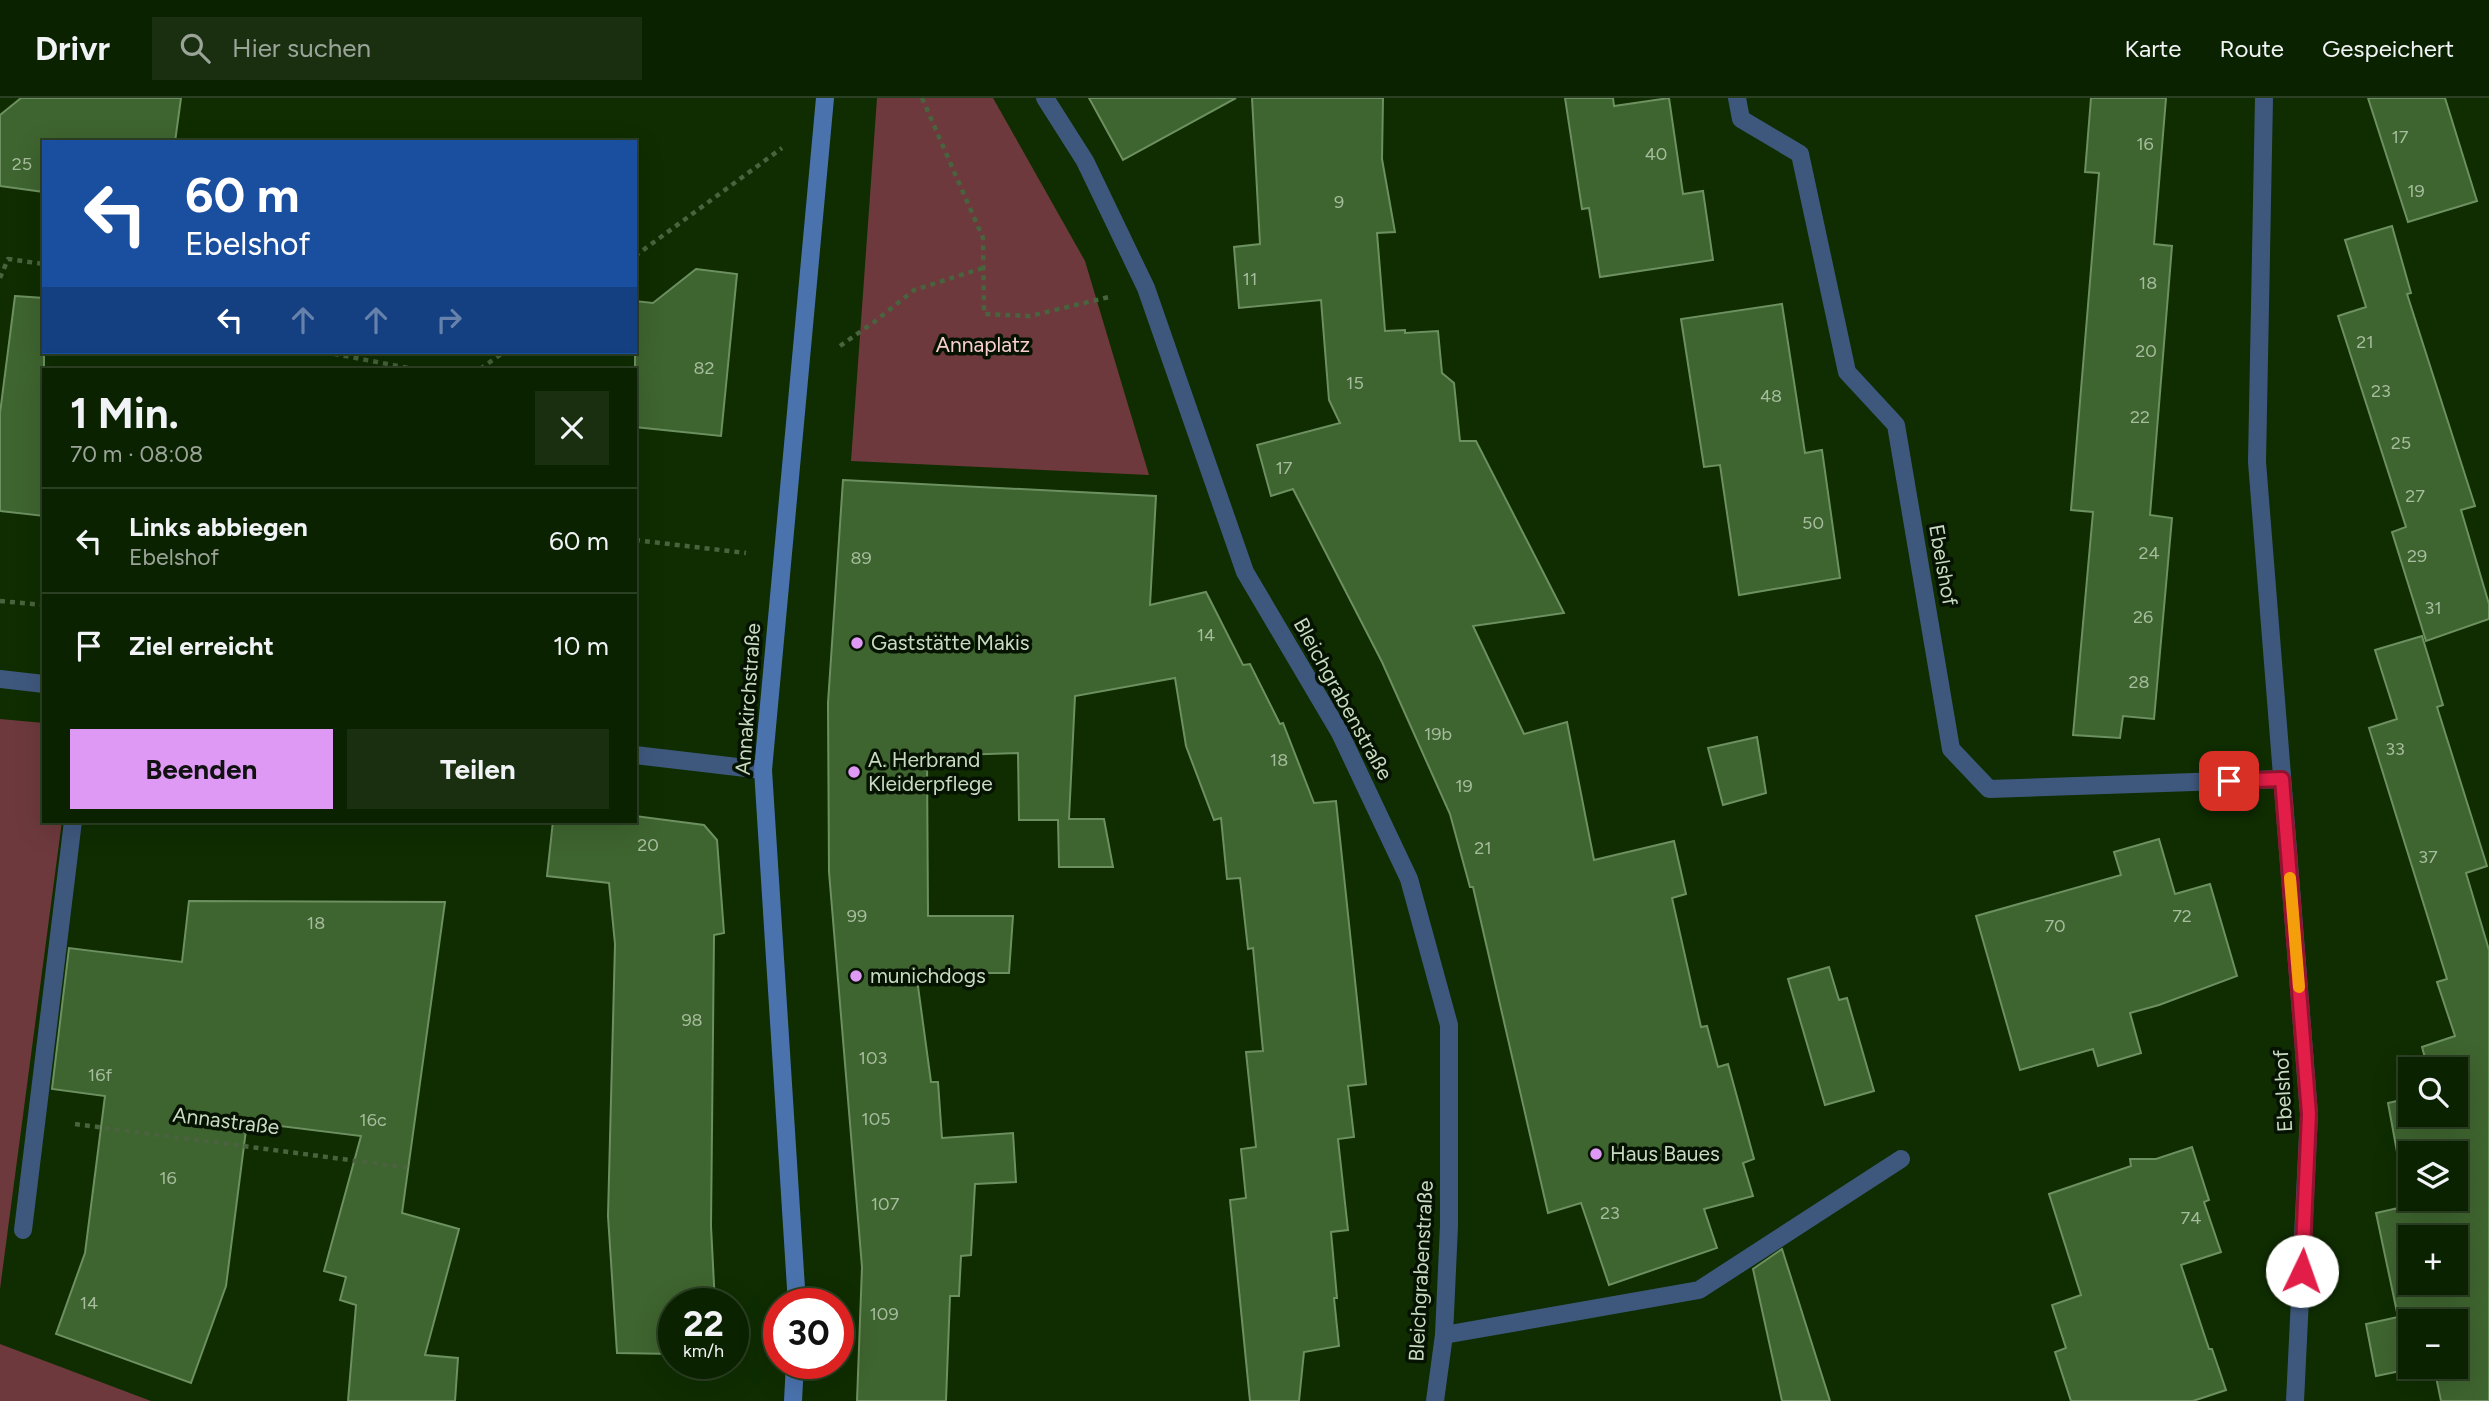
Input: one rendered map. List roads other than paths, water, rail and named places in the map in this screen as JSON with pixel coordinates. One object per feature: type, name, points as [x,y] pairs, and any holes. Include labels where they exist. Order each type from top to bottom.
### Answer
[{"type":"street","name":"Annakirchstraße","points":[[796,1288],[763,770],[825,98]]},
{"type":"street","name":"Bleichgrabenstraße","points":[[1045,98],[1085,161],[1146,288],[1245,572],[1340,733],[1409,879],[1449,1025],[1449,1226],[1444,1335],[1436,1401]]},
{"type":"street","name":"Ebelshof","points":[[1737,98],[1741,119],[1800,154],[1847,372],[1896,425],[1951,749],[1989,789],[2282,779]]},
{"type":"street","name":"Ebelshof","points":[[2264,98],[2257,463],[2309,1114],[2295,1401]]},
{"type":"street","points":[[0,679],[42,684]]},
{"type":"street","points":[[637,755],[763,770]]},
{"type":"street","points":[[23,1230],[73,823]]},
{"type":"street","points":[[1444,1335],[1699,1290],[1901,1159]]},
{"type":"street","points":[[793,1401],[794,1379]]},
{"type":"place","name":"Gaststätte Makis","points":[[857,643]]},
{"type":"place","name":"A. Herbrand Kleiderpflege","points":[[854,772]]},
{"type":"place","name":"munichdogs","points":[[856,976]]},
{"type":"place","name":"Haus Baues","points":[[1596,1154]]},
{"type":"park label","name":"Annaplatz","points":[[983,345]]}]
